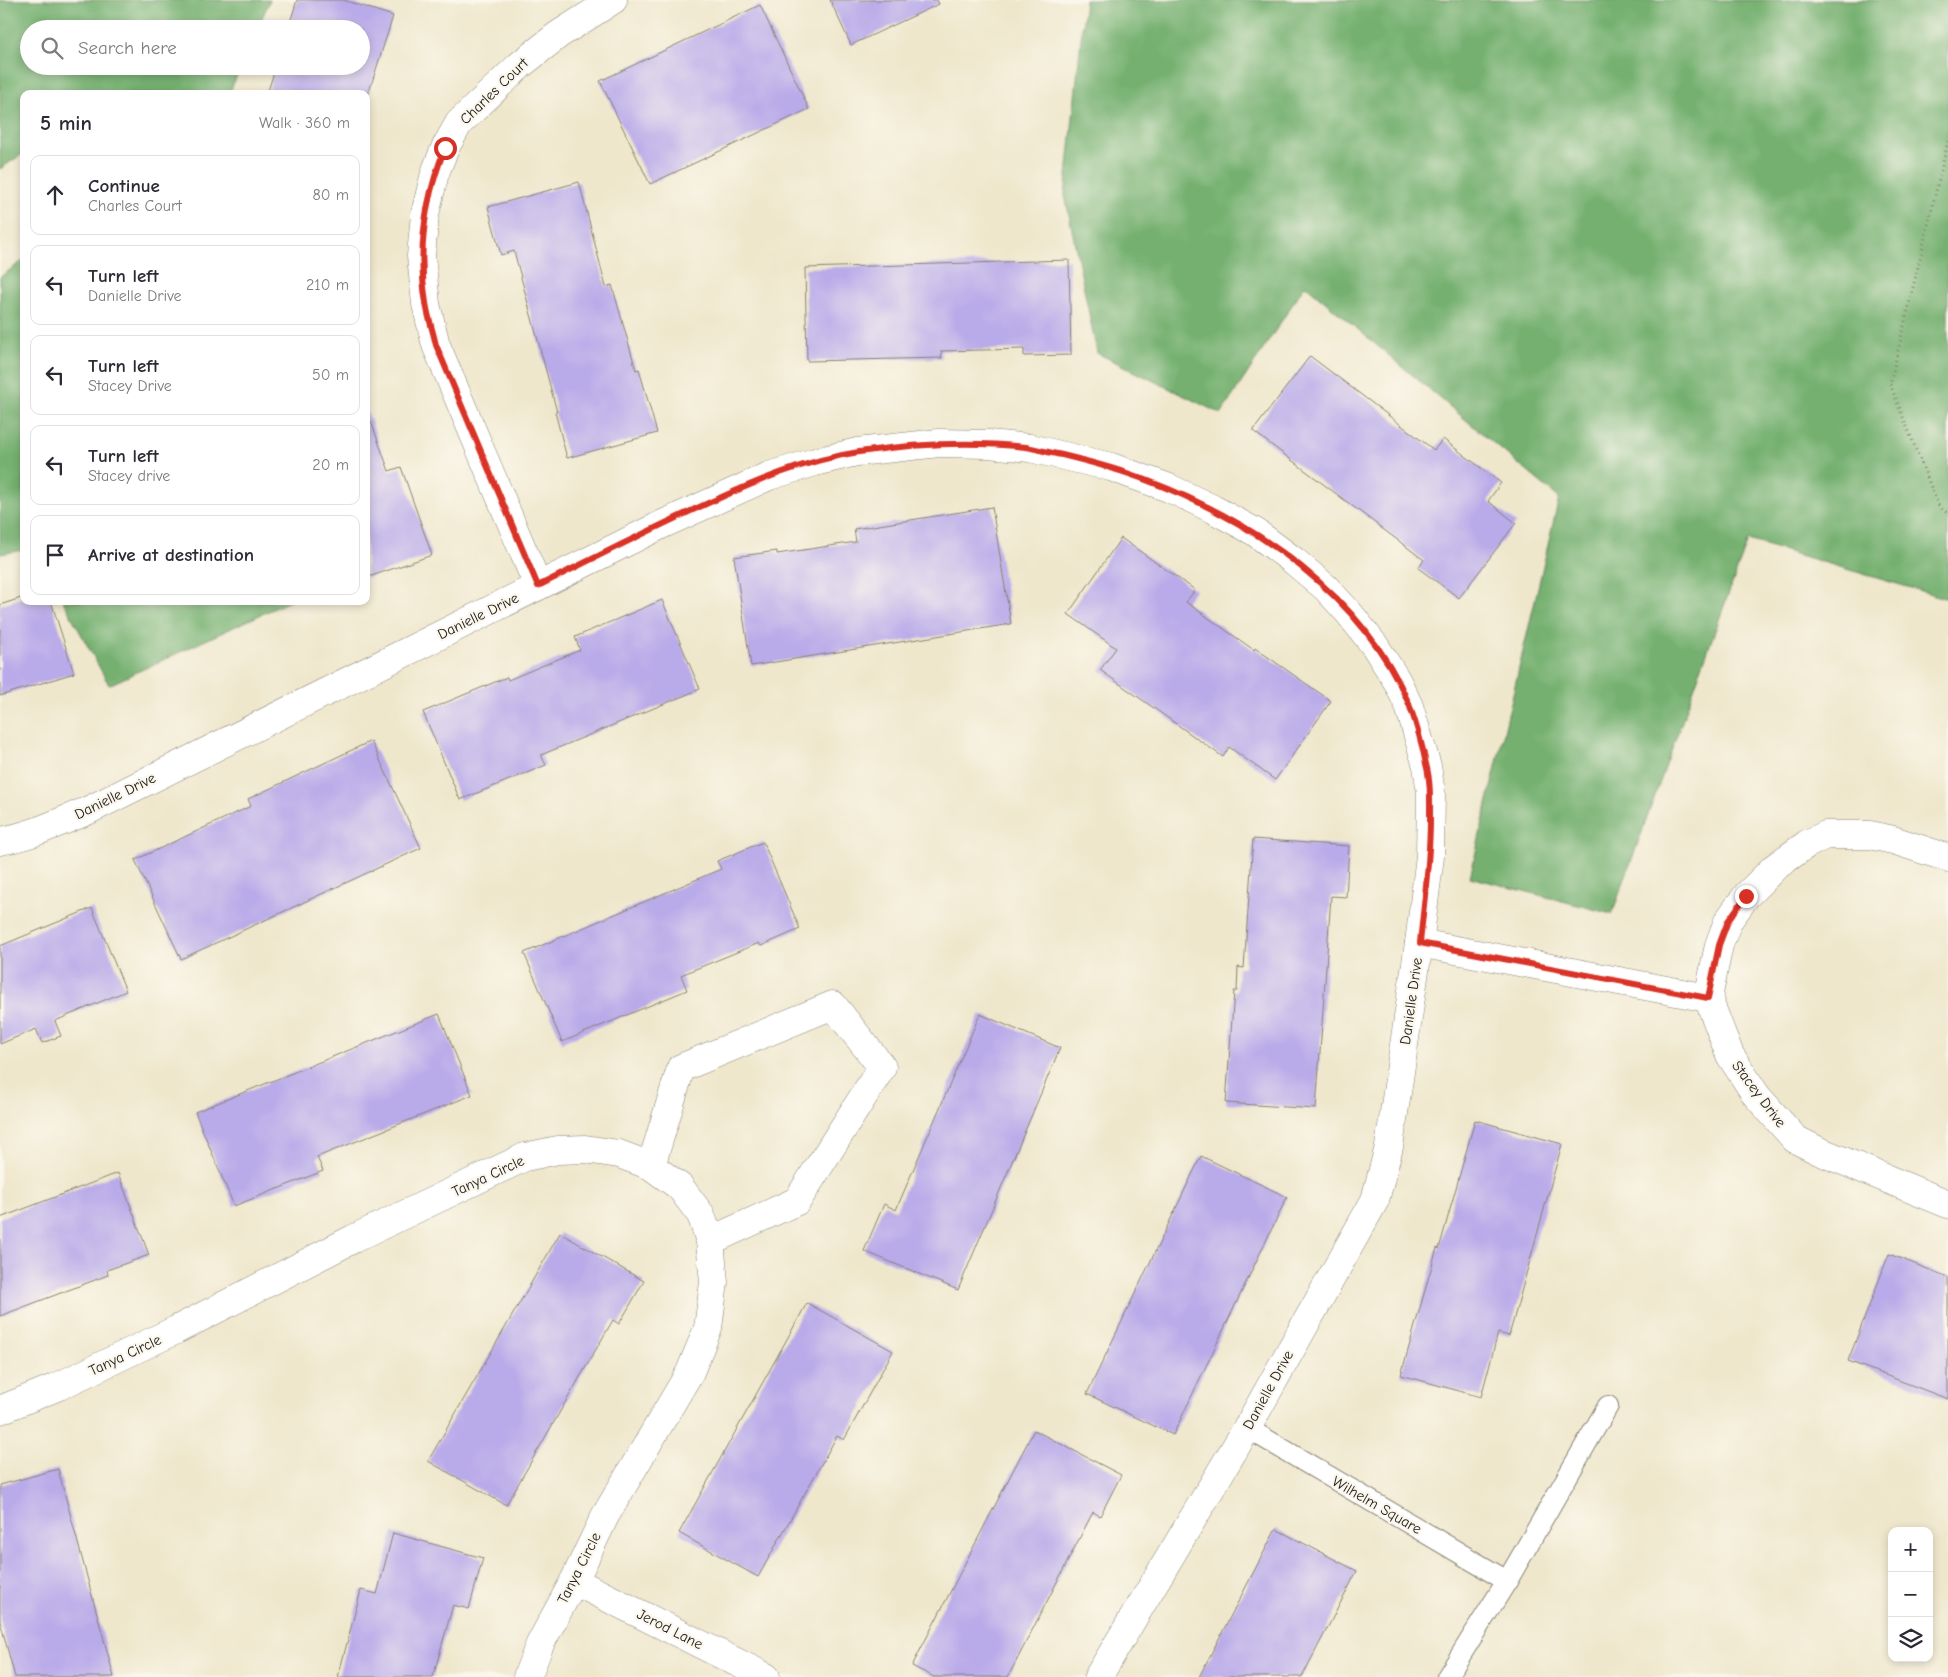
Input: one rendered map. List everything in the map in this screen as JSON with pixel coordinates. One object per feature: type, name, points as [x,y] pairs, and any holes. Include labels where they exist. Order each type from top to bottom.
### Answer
[{"type":"street","name":"Charles Court","points":[[538,586],[436,345],[426,304],[421,256],[425,214],[435,173],[445,148],[459,123],[520,65],[558,35],[612,0]]},
{"type":"street","name":"Danielle Drive","points":[[0,841],[57,823],[89,810],[661,525],[769,476],[857,452],[940,443],[988,444],[1030,448],[1111,467],[1169,488],[1213,509],[1255,532],[1294,560],[1326,588],[1375,646],[1410,706],[1427,766],[1430,793],[1430,856],[1420,943],[1389,1147],[1375,1200],[1247,1428],[1098,1677]]},
{"type":"street","points":[[1420,943],[1708,998],[1719,945],[1728,921],[1746,896],[1769,873],[1807,844],[1826,835],[1870,835],[1893,840],[1948,858]]},
{"type":"street","name":"Stacey Drive","points":[[1708,998],[1730,1056],[1756,1095],[1795,1139],[1948,1204]]},
{"type":"street","points":[[651,1166],[681,1068],[833,1005],[882,1067],[797,1201],[710,1241]]},
{"type":"street","name":"Tanya Circle","points":[[0,1410],[59,1386],[176,1330],[353,1239],[525,1157],[558,1150],[585,1148],[619,1154],[651,1166],[680,1187],[701,1215],[710,1241],[714,1282],[708,1328],[690,1372],[605,1516],[574,1581],[540,1644],[527,1677]]},
{"type":"street","name":"Jerod Lane","points":[[574,1581],[766,1677]]},
{"type":"lane","points":[[1447,1677],[1507,1581],[1608,1406]]},
{"type":"lane","name":"Wilhelm Square","points":[[1247,1428],[1507,1581]]},
{"type":"path","points":[[1948,141],[1890,384],[1938,506],[1948,514]]},
{"type":"green space","points":[[0,0],[270,0],[261,20],[20,20],[20,75],[237,75],[231,90],[20,90],[20,156],[0,169]]},
{"type":"green space","points":[[1085,0],[1948,0],[1948,599],[1748,540],[1612,914],[1470,877],[1559,498],[1305,285],[1221,414],[1097,353],[1065,195]]},
{"type":"green space","points":[[20,263],[20,551],[0,554],[0,277]]},
{"type":"green space","points":[[65,605],[281,605],[109,685]]},
{"type":"building","points":[[297,0],[343,0],[393,16],[370,90],[268,90],[273,75],[370,75],[370,20],[291,20]]},
{"type":"building","points":[[830,0],[937,0],[939,4],[851,45]]},
{"type":"building","points":[[760,5],[809,109],[650,184],[600,81]]},
{"type":"building","points":[[579,182],[606,287],[612,285],[636,370],[639,369],[657,433],[567,458],[555,412],[557,412],[514,251],[501,255],[488,207]]},
{"type":"building","points":[[1069,260],[1071,355],[1024,356],[1024,349],[941,351],[942,358],[807,361],[805,268]]},
{"type":"building","points":[[1310,356],[1434,450],[1443,439],[1501,483],[1488,501],[1516,523],[1459,598],[1418,568],[1424,560],[1253,431]]},
{"type":"building","points":[[370,419],[389,471],[401,467],[432,555],[370,577]]},
{"type":"building","points":[[992,507],[1011,624],[751,666],[734,557],[777,551],[777,554],[856,542],[854,529]]},
{"type":"building","points":[[1121,538],[1195,590],[1186,602],[1331,701],[1275,780],[1229,747],[1223,757],[1100,670],[1116,648],[1068,614]]},
{"type":"building","points":[[20,598],[20,605],[52,605],[74,673],[0,696],[0,605]]},
{"type":"building","points":[[662,600],[700,689],[541,755],[546,765],[460,800],[423,712],[507,677],[508,680],[580,650],[575,637]]},
{"type":"building","points":[[371,741],[421,848],[181,959],[135,860],[251,806],[248,799]]},
{"type":"building","points":[[1253,839],[1349,846],[1346,897],[1331,896],[1316,1109],[1226,1103],[1234,991],[1237,991],[1238,967],[1244,968]]},
{"type":"building","points":[[763,842],[800,929],[761,946],[759,943],[681,975],[687,990],[562,1042],[524,953],[721,869],[717,861]]},
{"type":"building","points":[[92,908],[126,991],[55,1021],[61,1036],[42,1043],[36,1029],[0,1044],[0,946]]},
{"type":"building","points":[[439,1014],[472,1095],[317,1157],[323,1171],[234,1206],[195,1112]]},
{"type":"building","points":[[980,1014],[1060,1048],[958,1290],[864,1251],[884,1204],[896,1210]]},
{"type":"building","points":[[1475,1120],[1562,1144],[1509,1336],[1498,1333],[1481,1397],[1401,1375]]},
{"type":"building","points":[[1201,1156],[1287,1197],[1173,1435],[1087,1394]]},
{"type":"building","points":[[118,1173],[149,1255],[107,1270],[108,1275],[0,1316],[0,1218]]},
{"type":"building","points":[[560,1233],[644,1281],[619,1324],[613,1320],[506,1505],[428,1461]]},
{"type":"building","points":[[1889,1254],[1948,1277],[1948,1399],[1848,1361]]},
{"type":"building","points":[[807,1303],[893,1351],[844,1440],[837,1436],[758,1577],[679,1533]]},
{"type":"building","points":[[1034,1430],[1121,1475],[1100,1516],[1093,1512],[1008,1677],[934,1677],[912,1666]]},
{"type":"building","points":[[58,1469],[114,1677],[15,1677],[0,1621],[0,1485]]},
{"type":"building","points":[[1276,1529],[1357,1571],[1302,1677],[1199,1677]]},
{"type":"building","points":[[393,1533],[483,1558],[469,1609],[453,1605],[433,1677],[338,1677],[361,1590],[377,1594]]},
{"type":"route","points":[[445,148],[435,173],[425,214],[421,256],[426,304],[436,345],[538,586],[661,525],[769,476],[857,452],[940,443],[988,444],[1030,448],[1111,467],[1169,488],[1255,532],[1294,560],[1326,588],[1375,646],[1410,706],[1427,766],[1430,793],[1430,856],[1420,943],[1708,998],[1719,945],[1728,921],[1746,896]]}]
